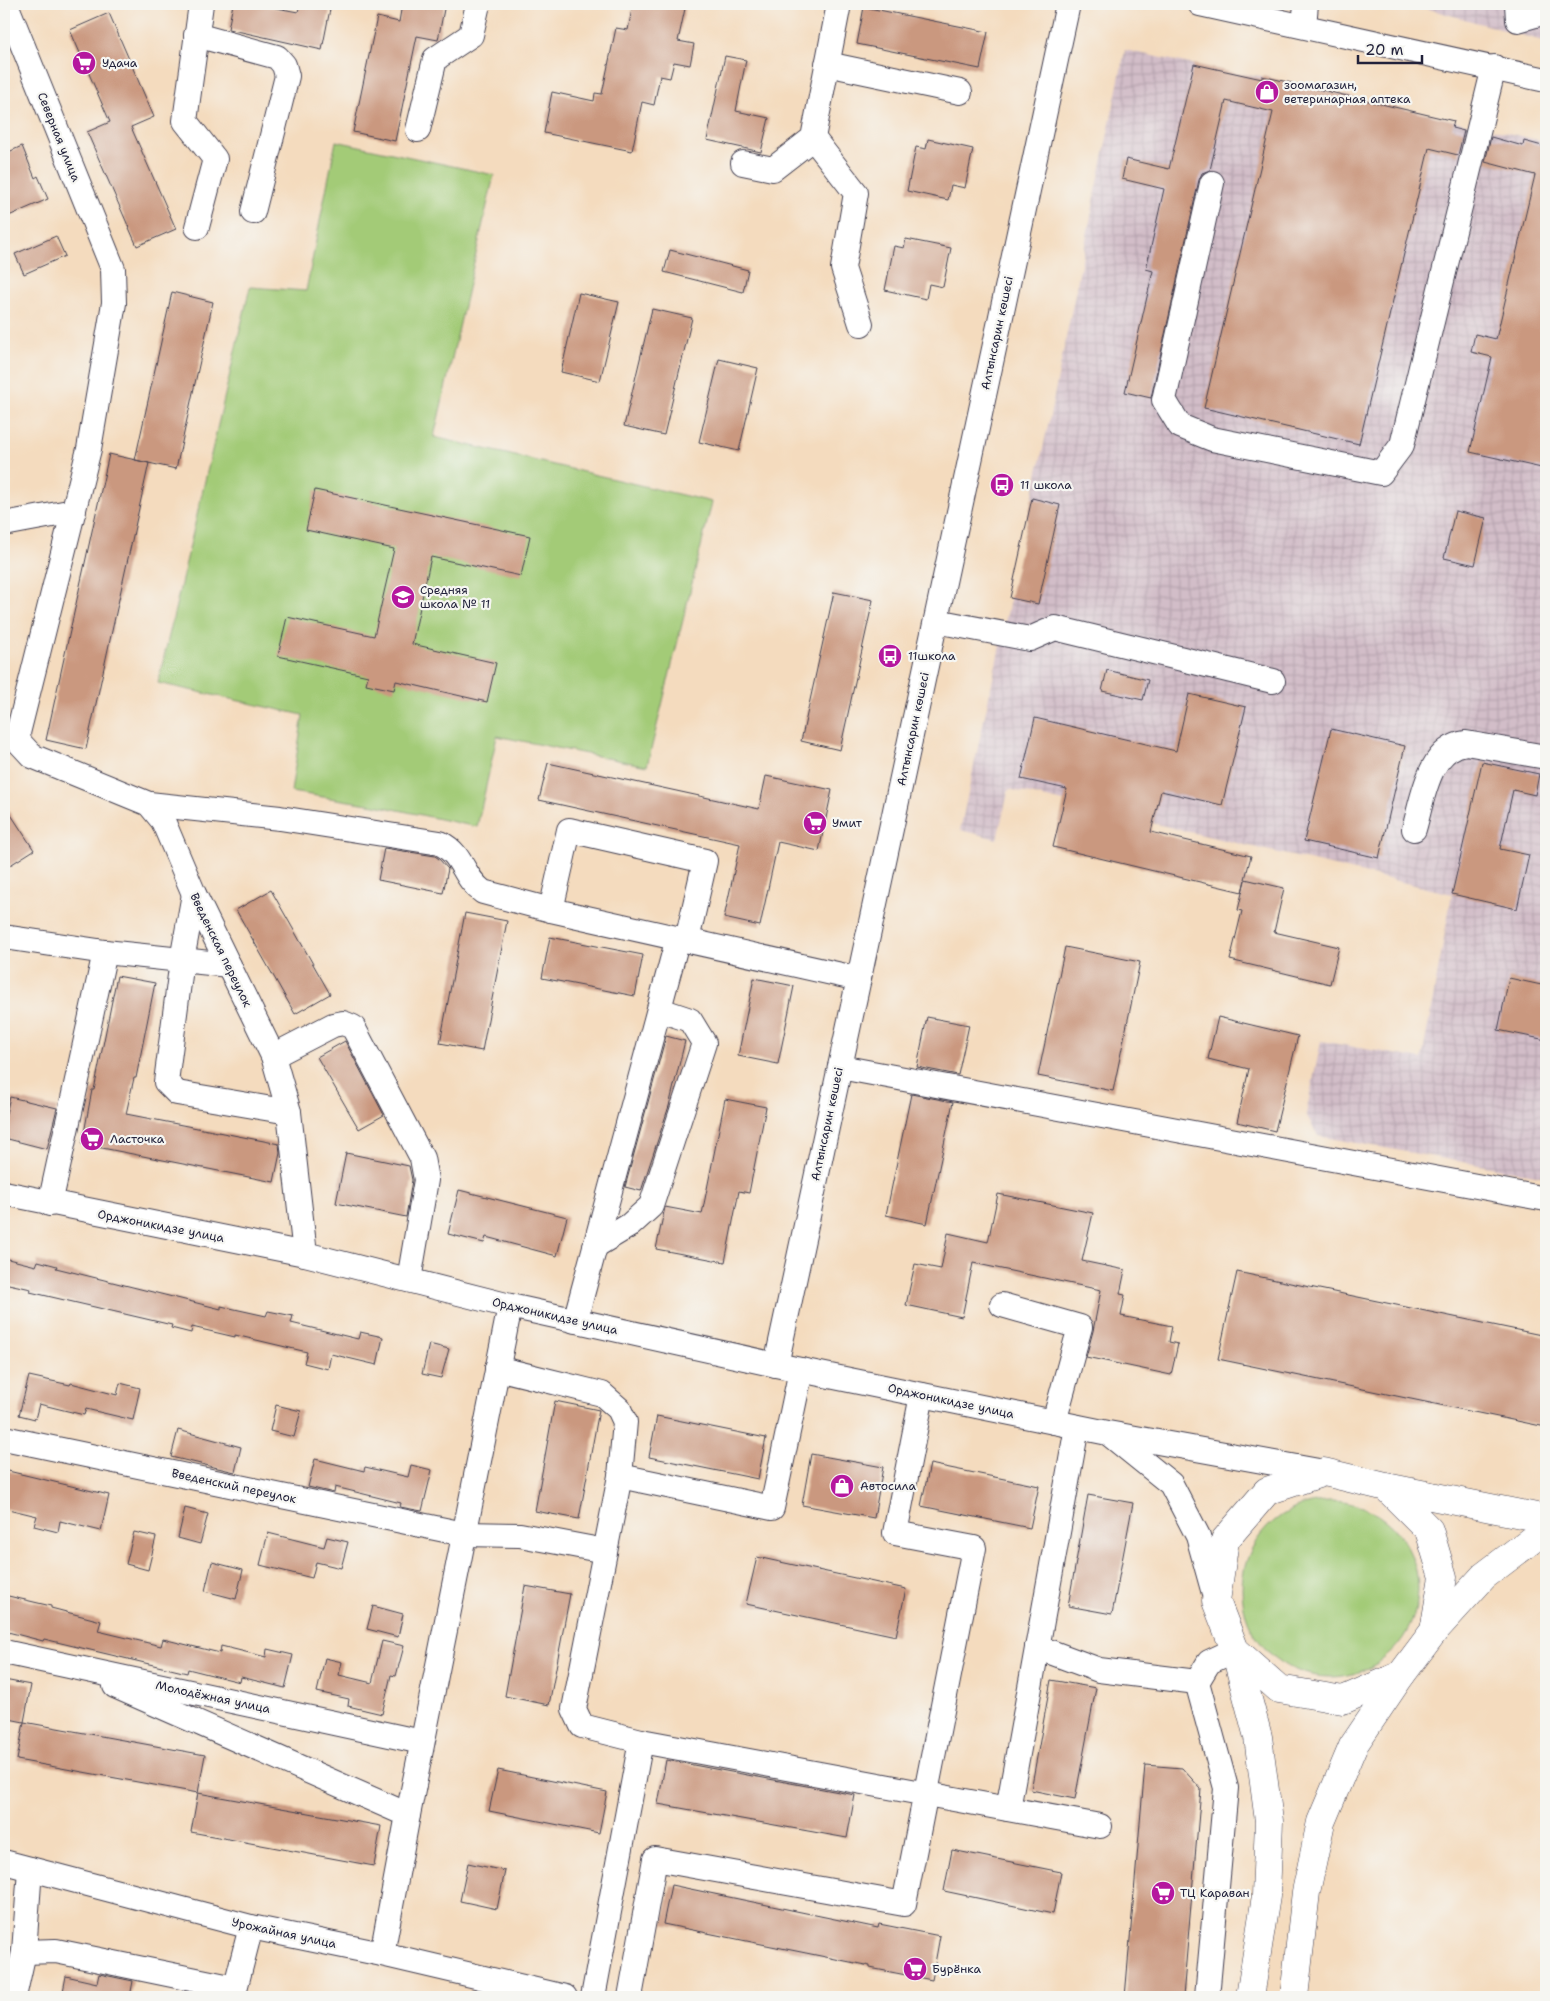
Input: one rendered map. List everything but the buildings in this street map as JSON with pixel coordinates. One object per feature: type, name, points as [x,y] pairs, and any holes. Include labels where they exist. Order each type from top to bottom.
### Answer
[{"type":"main road","points":[[1250,1997],[1266,1896],[1269,1821],[1258,1737],[1235,1650],[1216,1601],[1225,1540],[1267,1491],[1324,1472],[1386,1487],[1546,1519]]},
{"type":"main road","points":[[1386,1487],[1429,1530],[1443,1577],[1434,1631]]},
{"type":"main road","points":[[1294,1997],[1306,1892],[1321,1822],[1352,1746],[1434,1631],[1484,1576],[1546,1529]]},
{"type":"main road","points":[[1235,1650],[1279,1689],[1343,1700],[1401,1675]]},
{"type":"street","name":"Северная улица","points":[[6,4],[113,269],[114,303],[89,448],[74,511]]},
{"type":"street","points":[[198,226],[215,159],[186,121],[201,4]]},
{"type":"street","points":[[418,130],[435,60],[471,34],[478,4]]},
{"type":"street","points":[[743,164],[773,169],[813,138],[839,4]]},
{"type":"street","name":"Алтынсарин көшесі","points":[[776,1365],[1068,4]]},
{"type":"street","points":[[1200,4],[1305,15],[1546,80]]},
{"type":"street","points":[[1517,4],[1518,20],[1546,12]]},
{"type":"street","points":[[196,35],[276,57],[284,65],[287,76],[253,212]]},
{"type":"street","points":[[827,64],[960,92]]},
{"type":"street","points":[[1212,183],[1164,400],[1180,426],[1212,438],[1381,473],[1402,445],[1494,67]]},
{"type":"street","points":[[813,138],[856,193],[844,268],[861,324]]},
{"type":"street","points":[[4,524],[74,511],[18,733],[19,742],[32,756],[149,804],[280,818],[440,843],[451,848],[474,885],[483,892],[551,910],[859,979]]},
{"type":"street","points":[[936,621],[1030,639],[1055,628],[1272,680]]},
{"type":"street","points":[[1414,829],[1432,767],[1444,752],[1456,744],[1466,743],[1546,757]]},
{"type":"street","name":"Введенская переулок","points":[[149,804],[163,821],[194,894],[272,1056],[289,1112],[305,1254]]},
{"type":"street","points":[[551,910],[569,830],[705,861],[660,1010],[575,1320]]},
{"type":"street","points":[[194,894],[182,960],[166,1082],[177,1093],[289,1112]]},
{"type":"street","points":[[4,937],[105,952],[229,965]]},
{"type":"street","points":[[50,1204],[105,952]]},
{"type":"street","points":[[595,1246],[630,1225],[651,1206],[704,1042],[690,1020],[660,1010]]},
{"type":"street","points":[[272,1056],[333,1025],[343,1023],[353,1027],[422,1158],[426,1180],[409,1280]]},
{"type":"street","points":[[840,1068],[1546,1199]]},
{"type":"street","name":"Орджоникидзе улица","points":[[4,1194],[305,1254],[510,1306],[776,1365],[1108,1433],[1324,1472]]},
{"type":"street","points":[[1002,1305],[1080,1327],[1037,1647],[1008,1809]]},
{"type":"street","points":[[382,1954],[422,1742],[510,1306]]},
{"type":"street","points":[[497,1368],[602,1394],[618,1409],[625,1422],[620,1476],[574,1709],[582,1726],[641,1741],[1100,1826]]},
{"type":"street","points":[[620,1476],[772,1508],[801,1370]]},
{"type":"street","points":[[621,1848],[646,1851],[655,1858],[904,1904],[974,1548],[896,1533],[922,1395]]},
{"type":"street","points":[[1108,1433],[1171,1484],[1198,1536],[1216,1601]]},
{"type":"street","name":"Введенский переулок","points":[[4,1438],[464,1534],[520,1535],[605,1551]]},
{"type":"street","points":[[1037,1647],[1099,1670],[1197,1682]]},
{"type":"street","points":[[1207,1997],[1226,1788],[1197,1682],[1209,1662],[1235,1650]]},
{"type":"street","name":"Молодёжная улица","points":[[4,1652],[422,1742]]},
{"type":"street","points":[[70,1666],[408,1814]]},
{"type":"street","points":[[593,1997],[641,1741]]},
{"type":"street","points":[[630,1997],[655,1858]]},
{"type":"street","name":"Урожайная улица","points":[[4,1862],[251,1927],[382,1954],[565,1997]]},
{"type":"street","points":[[14,1997],[24,1952],[30,1869]]},
{"type":"street","points":[[24,1952],[56,1951],[234,1993],[251,1927]]},
{"type":"shaded area","points":[[1411,4],[1546,4],[1546,42]]},
{"type":"shaded area","points":[[1125,50],[1232,73],[1262,76],[1546,142],[1546,1177],[1318,1136],[1306,1114],[1321,1041],[1422,1059],[1452,894],[1009,789],[997,839],[960,830],[1050,416]]},
{"type":"green space","points":[[336,141],[494,175],[434,437],[712,502],[647,766],[497,736],[477,827],[375,805],[291,792],[303,715],[158,683],[250,287],[306,291]]},
{"type":"green space","points":[[1321,1501],[1339,1501],[1372,1511],[1398,1533],[1408,1547],[1414,1563],[1418,1589],[1414,1615],[1408,1631],[1386,1657],[1372,1667],[1356,1673],[1339,1677],[1321,1677],[1288,1667],[1262,1645],[1252,1631],[1246,1615],[1242,1598],[1242,1580],[1252,1547],[1274,1521],[1288,1511],[1304,1505]]},
{"type":"place","name":"Удача","points":[[84,63]]},
{"type":"place","name":"зоомагазин, ветеринарная аптека","points":[[1267,92]]},
{"type":"place","name":"11 школа","points":[[1002,485]]},
{"type":"place","name":"Средняя школа № 11","points":[[403,597]]},
{"type":"place","name":"11школа","points":[[890,656]]},
{"type":"place","name":"Умит","points":[[815,823]]},
{"type":"place","name":"Ласточка","points":[[92,1139]]},
{"type":"place","name":"Автосила","points":[[842,1486]]},
{"type":"place","name":"ТЦ Караван","points":[[1163,1893]]},
{"type":"place","name":"Бурёнка","points":[[915,1969]]}]
